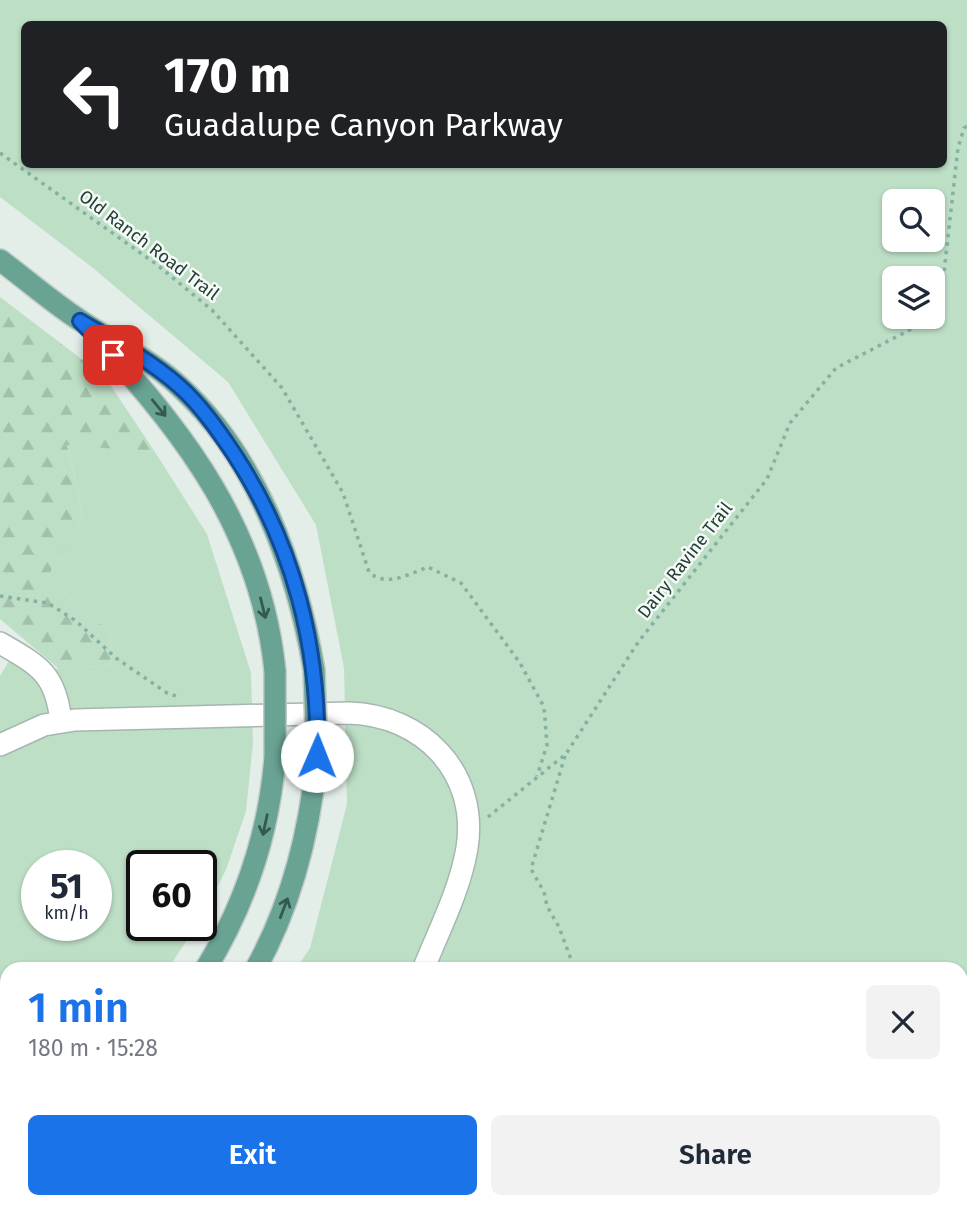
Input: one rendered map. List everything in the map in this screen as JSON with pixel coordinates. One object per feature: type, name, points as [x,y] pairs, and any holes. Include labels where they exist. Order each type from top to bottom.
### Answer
[{"type":"main road","points":[[0,260],[80,321],[141,356],[180,386],[226,441],[263,503],[283,547],[298,593],[314,670],[317,756],[311,807],[298,866],[278,922],[259,962]]},
{"type":"main road","points":[[80,321],[129,372],[180,433],[217,490],[237,531],[266,618],[275,671],[275,757],[266,821],[254,864],[229,928],[210,962]]},
{"type":"lane","points":[[0,643],[27,659],[48,678],[57,695],[61,722]]},
{"type":"lane","points":[[0,745],[30,730],[61,722],[349,713],[385,717],[419,733],[446,761],[462,790],[468,832],[461,874],[425,962]]},
{"type":"path","points":[[945,266],[958,148],[967,126]]},
{"type":"path","name":"Old Ranch Road Trail","points":[[0,153],[21,168]]},
{"type":"path","name":"Old Ranch Road Trail","points":[[21,168],[156,264],[212,310],[282,388],[343,493],[369,572],[377,579],[392,580],[428,567],[461,583],[520,663],[544,708],[547,745],[537,776]]},
{"type":"path","name":"Dairy Ravine Trail","points":[[468,832],[523,791],[537,776],[566,754],[639,641],[767,479],[790,423],[836,368],[911,329]]},
{"type":"path","points":[[0,596],[48,603],[76,621],[116,658],[167,693],[183,698]]},
{"type":"path","points":[[566,754],[531,869],[544,892],[547,906],[559,927],[572,962]]},
{"type":"green space","points":[[0,0],[967,0],[967,962],[301,962],[310,948],[347,804],[344,668],[316,525],[228,382],[93,268],[0,197]]},
{"type":"green space","points":[[0,297],[105,377],[155,452],[67,445],[83,516],[47,578],[110,632],[112,665],[59,669],[0,619]]},
{"type":"green space","points":[[67,444],[155,452],[207,534],[251,673],[253,743],[246,811],[226,870],[217,887],[217,850],[126,850],[126,941],[186,941],[173,962],[0,962],[0,676],[10,659],[38,670],[112,665],[110,632],[47,578],[83,516]]},
{"type":"route","points":[[113,355],[80,321],[141,356],[180,386],[226,441],[263,503],[291,570],[309,639],[316,687],[317,756]]}]
